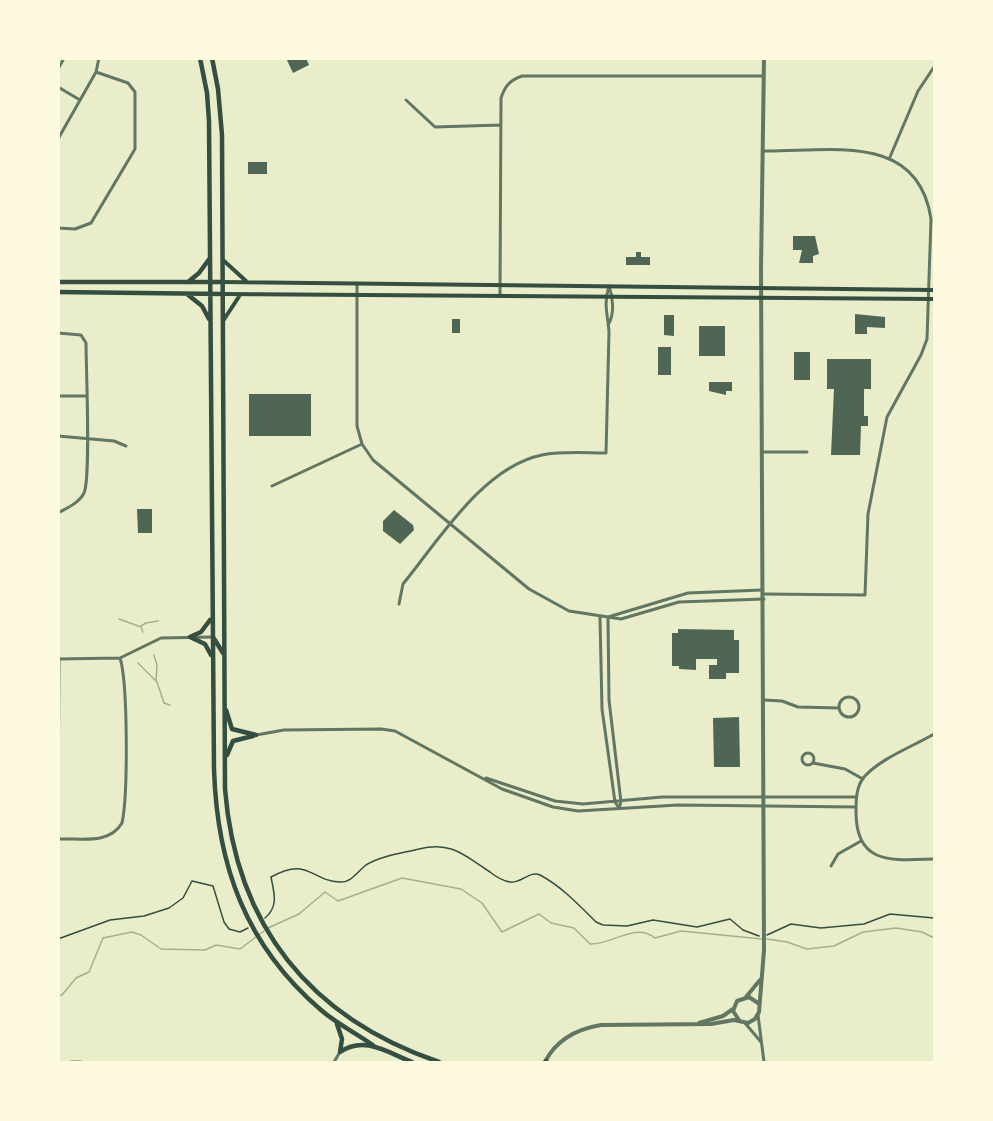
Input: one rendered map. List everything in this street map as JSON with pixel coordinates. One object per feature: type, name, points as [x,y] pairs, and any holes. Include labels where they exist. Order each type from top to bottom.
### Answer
[{"type":"main road","points":[[200,58],[208,104],[211,614],[217,822],[226,865],[244,914],[266,949],[291,981],[333,1019],[374,1046],[412,1062]]},
{"type":"main road","points":[[212,58],[218,89],[222,135],[224,704],[225,761],[231,839],[238,867],[255,908],[275,945],[304,981],[339,1012],[391,1044],[439,1062]]},
{"type":"main road","points":[[188,282],[199,273],[210,258]]},
{"type":"main road","points":[[222,258],[247,282]]},
{"type":"main road","points":[[58,282],[500,284],[932,290]]},
{"type":"main road","points":[[58,292],[932,299]]},
{"type":"main road","points":[[188,294],[202,306],[210,320]]},
{"type":"main road","points":[[223,321],[240,295]]},
{"type":"main road","points":[[190,637],[204,629],[211,614]]},
{"type":"main road","points":[[190,637],[205,644],[212,660]]},
{"type":"main road","points":[[212,637],[218,642],[224,655]]},
{"type":"main road","points":[[224,704],[232,729],[256,735]]},
{"type":"main road","points":[[225,761],[233,741],[256,735]]},
{"type":"main road","points":[[333,1019],[342,1034],[340,1052]]},
{"type":"main road","points":[[340,1052],[354,1044],[374,1046]]},
{"type":"street","points":[[58,69],[64,58]]},
{"type":"street","points":[[58,139],[96,72],[99,58]]},
{"type":"street","points":[[764,58],[762,288],[764,950],[758,1005],[764,1062]]},
{"type":"street","points":[[890,157],[918,91],[934,68]]},
{"type":"street","points":[[58,228],[75,229],[91,223],[135,149],[135,92],[128,83],[96,72]]},
{"type":"street","points":[[500,294],[501,125],[504,90],[512,80],[522,76],[763,75]]},
{"type":"street","points":[[58,87],[81,100]]},
{"type":"street","points":[[406,100],[435,127],[501,125]]},
{"type":"street","points":[[357,283],[357,426],[362,444],[373,460],[513,575],[555,605],[577,614],[600,618],[696,591],[865,595],[868,514],[887,417],[921,355],[927,339],[932,299],[933,227],[929,205],[923,189],[910,172],[890,157],[870,151],[763,151]]},
{"type":"street","points":[[608,325],[605,321],[606,296],[609,286]]},
{"type":"street","points":[[399,604],[403,584],[451,525],[492,480],[522,462],[559,453],[606,453],[608,325],[611,321],[612,296],[609,286]]},
{"type":"street","points":[[58,333],[77,333],[84,338],[86,396],[84,494],[77,502],[58,513]]},
{"type":"street","points":[[61,396],[86,396]]},
{"type":"street","points":[[58,436],[114,441],[126,446]]},
{"type":"street","points":[[272,486],[362,444]]},
{"type":"street","points":[[763,452],[807,452]]},
{"type":"street","points":[[608,617],[629,618],[689,601],[764,594]]},
{"type":"street","points":[[608,617],[609,700],[621,802],[619,808]]},
{"type":"street","points":[[600,618],[602,709],[615,802],[619,808]]},
{"type":"street","points":[[58,820],[59,659],[120,658],[150,641],[212,637]]},
{"type":"street","points":[[58,839],[105,838],[118,831],[123,823],[124,710],[123,668],[120,658]]},
{"type":"street","points":[[847,698],[855,699],[858,706],[856,714],[851,717],[843,715],[839,708],[842,700],[847,698]]},
{"type":"street","points":[[764,700],[782,701],[798,707],[839,708]]},
{"type":"street","points":[[256,735],[284,730],[388,730],[502,789],[553,807],[578,811],[763,804],[856,807]]},
{"type":"street","points":[[934,734],[872,770],[862,779],[856,797],[856,826],[867,850],[881,858],[934,859]]},
{"type":"street","points":[[813,763],[813,755],[807,753],[804,755],[802,759],[806,765],[813,763],[844,769],[862,779]]},
{"type":"street","points":[[481,777],[555,801],[583,804],[662,797],[856,797]]},
{"type":"street","points":[[831,866],[838,854],[861,841]]},
{"type":"street","points":[[746,997],[760,979]]},
{"type":"street","points":[[695,1024],[723,1016],[734,1008],[739,999],[746,997],[753,999],[758,1005]]},
{"type":"street","points":[[734,1008],[742,1022],[761,1042]]},
{"type":"street","points":[[545,1062],[565,1038],[587,1027],[742,1022],[753,1021],[758,1015]]},
{"type":"street","points":[[334,1062],[340,1052]]},
{"type":"street","points":[[71,1062],[81,1062]]},
{"type":"path","points":[[270,877],[286,869],[296,868],[345,882],[369,863],[418,849],[442,846],[454,849],[507,882],[517,882],[531,875],[539,875],[559,887],[596,922],[603,925],[627,926],[653,920],[697,927],[730,920],[743,930],[757,936],[771,935],[791,924],[821,928],[864,924],[890,914],[934,918]]},
{"type":"path","points":[[58,939],[110,920],[144,916],[169,908],[183,898],[189,882]]},
{"type":"building","points":[[286,58],[306,58],[309,65],[293,73]]},
{"type":"building","points":[[248,162],[267,162],[267,174],[248,174]]},
{"type":"building","points":[[793,236],[815,236],[819,254],[813,256],[813,263],[799,263],[802,250],[793,250]]},
{"type":"building","points":[[636,252],[641,252],[641,257],[650,257],[650,265],[626,265],[626,257],[636,257]]},
{"type":"building","points":[[855,314],[885,317],[885,328],[867,327],[867,334],[855,334]]},
{"type":"building","points":[[664,315],[674,315],[674,336],[664,335]]},
{"type":"building","points":[[452,319],[460,319],[460,333],[452,333]]},
{"type":"building","points":[[699,326],[725,326],[725,356],[699,356]]},
{"type":"building","points":[[658,347],[671,347],[671,375],[658,375]]},
{"type":"building","points":[[794,352],[810,352],[810,380],[794,380]]},
{"type":"building","points":[[827,359],[871,359],[871,389],[864,389],[864,416],[868,416],[868,426],[861,426],[860,455],[831,455],[834,389],[827,389]]},
{"type":"building","points":[[709,382],[732,382],[732,391],[726,391],[726,395],[709,391]]},
{"type":"building","points":[[249,394],[311,394],[311,436],[249,436]]},
{"type":"building","points":[[137,509],[152,509],[152,533],[138,533]]},
{"type":"building","points":[[394,510],[413,525],[414,530],[400,544],[383,531],[383,521]]},
{"type":"building","points":[[678,629],[734,630],[734,640],[739,640],[739,673],[726,673],[726,679],[709,679],[709,665],[717,665],[717,659],[696,659],[696,670],[679,669],[679,666],[672,666],[672,633],[678,633]]},
{"type":"building","points":[[739,717],[740,767],[714,767],[713,718]]},
{"type":"waterway","points":[[119,619],[141,627],[143,632]]},
{"type":"waterway","points":[[141,626],[158,621]]},
{"type":"waterway","points":[[154,655],[157,665],[156,681]]},
{"type":"waterway","points":[[138,663],[157,682],[164,703],[170,705]]},
{"type":"waterway","points":[[268,928],[299,914],[325,892],[338,901],[402,878],[461,889],[482,903],[502,932],[539,914],[551,923],[574,928],[590,944],[640,932],[655,938],[681,931],[762,939]]},
{"type":"waterway","points":[[767,939],[787,942],[807,949],[834,946],[863,932],[896,928],[922,932],[934,938]]},
{"type":"waterway","points":[[58,996],[62,995],[76,978],[89,972],[103,938],[132,932],[141,935],[161,949],[205,950],[216,945],[240,949],[264,931]]}]
